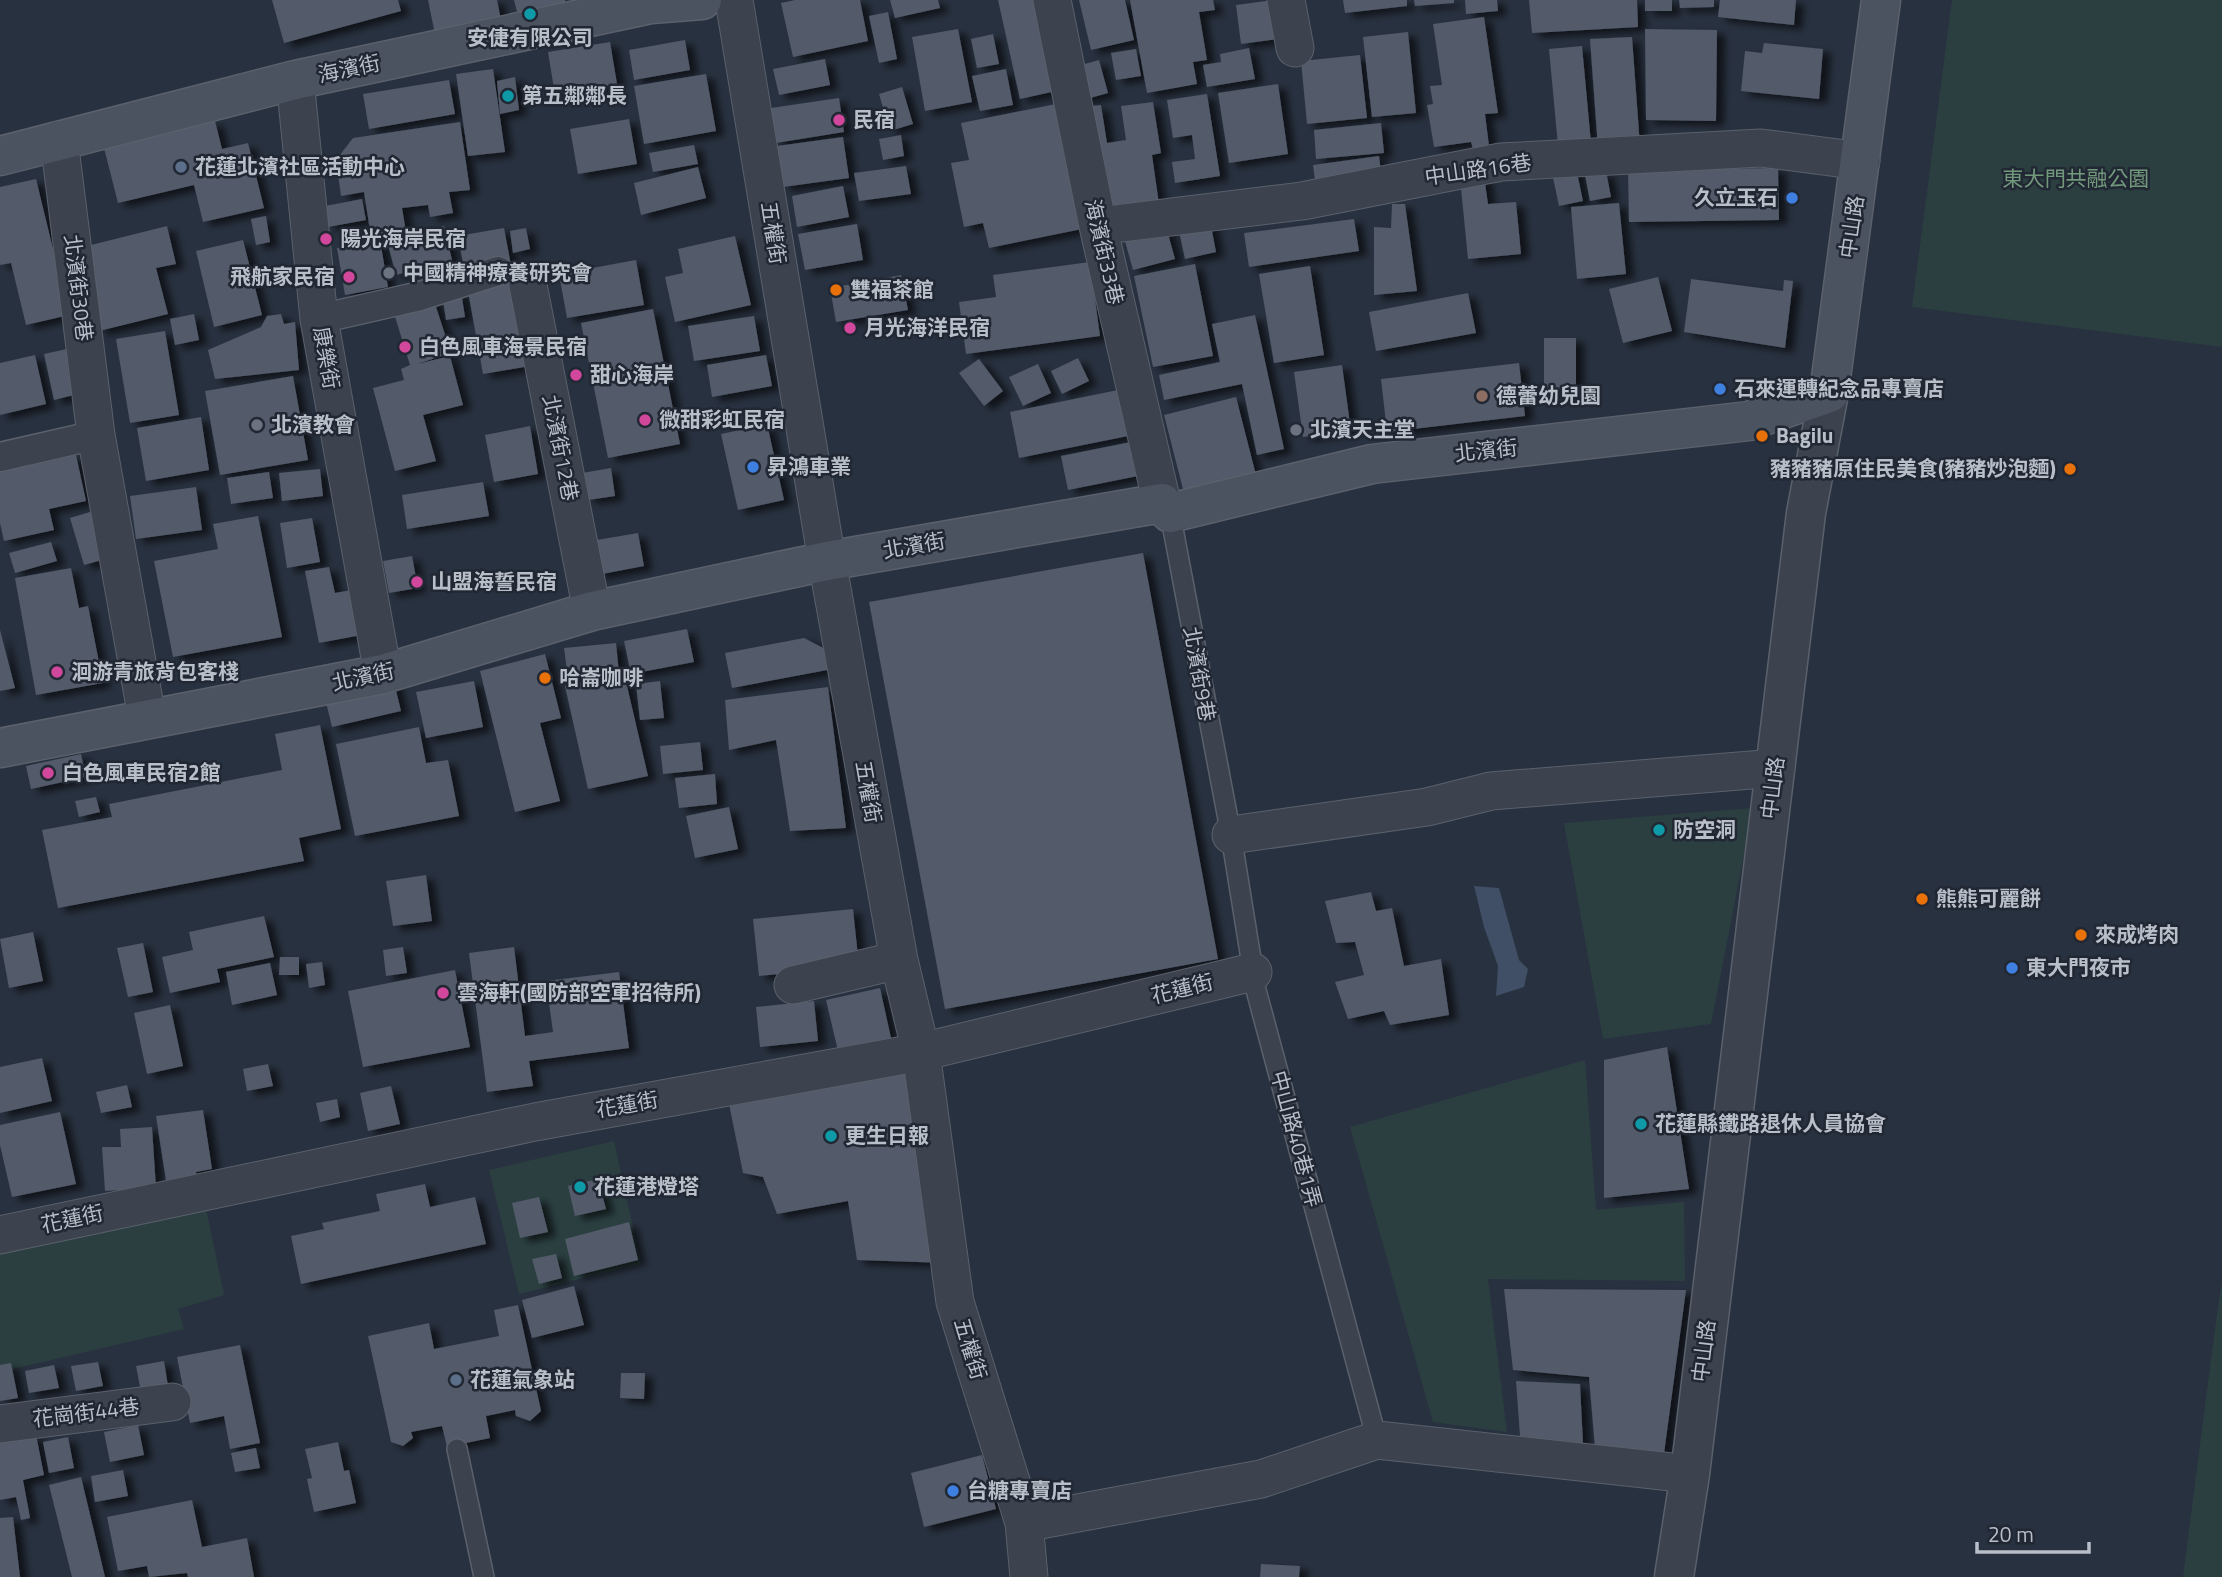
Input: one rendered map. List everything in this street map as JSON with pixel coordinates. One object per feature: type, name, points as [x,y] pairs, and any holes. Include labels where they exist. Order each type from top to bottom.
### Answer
[{"type":"main road","name":"海濱街","points":[[0,156],[295,80],[651,4],[702,0]]},
{"type":"main road","name":"中山路","points":[[1829,393],[1881,0]]},
{"type":"main road","name":"北濱街","points":[[0,748],[147,717],[383,674],[592,611],[827,561],[1166,508],[1372,464],[1749,421],[1829,393]]},
{"type":"street","name":"五權街","points":[[734,0],[827,561],[899,960],[920,1052],[955,1302],[1024,1522],[1029,1577]]},
{"type":"street","name":"海濱街33巷","points":[[1052,0],[1098,226],[1166,508]]},
{"type":"street","points":[[1286,0],[1294,48]]},
{"type":"street","name":"康樂街","points":[[295,80],[319,319],[383,674]]},
{"type":"street","name":"北濱街30巷","points":[[59,140],[96,435],[147,717]]},
{"type":"street","name":"中山路16巷","points":[[1098,226],[1302,201],[1501,162],[1761,148],[1861,161]]},
{"type":"street","points":[[319,319],[513,278]]},
{"type":"street","name":"北濱街12巷","points":[[513,278],[592,611]]},
{"type":"street","name":"中山路","points":[[1674,1577],[1690,1474],[1755,917],[1776,768],[1806,513],[1829,393]]},
{"type":"street","points":[[0,457],[96,435]]},
{"type":"street","points":[[1231,835],[1427,807],[1491,791],[1776,768]]},
{"type":"street","points":[[793,985],[899,960]]},
{"type":"street","name":"花蓮街","points":[[0,1235],[534,1122],[920,1052],[1253,972]]},
{"type":"street","name":"花崗街44巷","points":[[0,1424],[172,1402]]},
{"type":"street","points":[[1024,1522],[1261,1479],[1377,1440],[1690,1474]]},
{"type":"lane","name":"北濱街9巷","points":[[1166,508],[1231,835]]},
{"type":"lane","name":"中山路40巷1弄","points":[[1231,835],[1253,972],[1377,1440]]},
{"type":"lane","points":[[457,1448],[484,1577]]},
{"type":"green space","name":"東大門共融公園","points":[[1952,0],[2222,0],[2222,347],[1912,307]]},
{"type":"green space","points":[[1753,808],[1711,1024],[1603,1039],[1564,823]]},
{"type":"green space","points":[[1585,1060],[1596,1210],[1684,1202],[1685,1281],[1488,1279],[1507,1432],[1433,1422],[1350,1127]]},
{"type":"green space","name":"花蓮港燈塔","points":[[614,1141],[641,1264],[519,1294],[489,1170]]},
{"type":"green space","points":[[206,1208],[224,1295],[178,1309],[184,1329],[0,1372],[0,1251]]},
{"type":"green space","points":[[2222,1281],[2222,1577],[2183,1577],[2216,1321]]},
{"type":"water","points":[[1474,886],[1499,888],[1519,960],[1528,969],[1524,987],[1496,996],[1498,966],[1484,927]]},
{"type":"building","points":[[272,0],[398,0],[401,11],[284,43]]},
{"type":"building","points":[[428,0],[497,0],[502,25],[436,39]]},
{"type":"building","name":"安倢有限公司","points":[[514,0],[565,0],[567,8],[519,19]]},
{"type":"building","points":[[795,0],[860,0],[868,41],[793,57],[781,3]]},
{"type":"building","points":[[890,0],[938,0],[940,8],[895,18]]},
{"type":"building","points":[[998,0],[1036,0],[1056,91],[1020,99]]},
{"type":"building","points":[[1079,0],[1125,0],[1134,40],[1091,50]]},
{"type":"building","points":[[1130,0],[1213,0],[1215,10],[1199,12],[1207,60],[1193,62],[1197,84],[1147,93]]},
{"type":"building","points":[[1273,0],[1285,38],[1241,44],[1236,5]]},
{"type":"building","points":[[1343,0],[1407,0],[1407,6],[1345,13]]},
{"type":"building","points":[[1414,0],[1454,0],[1454,3],[1415,6]]},
{"type":"building","points":[[1465,0],[1497,0],[1498,11],[1466,14]]},
{"type":"building","points":[[1529,0],[1637,0],[1638,27],[1532,33]]},
{"type":"building","points":[[1645,0],[1672,0],[1672,11],[1645,11]]},
{"type":"building","points":[[1679,0],[1714,0],[1714,7],[1680,8]]},
{"type":"building","points":[[1720,0],[1796,0],[1794,25],[1718,17]]},
{"type":"building","points":[[888,12],[897,59],[879,63],[869,16]]},
{"type":"building","points":[[1484,17],[1498,113],[1485,114],[1489,146],[1473,149],[1471,142],[1434,147],[1427,105],[1433,104],[1430,86],[1442,85],[1433,24]]},
{"type":"building","points":[[958,29],[972,102],[925,111],[912,37]]},
{"type":"building","points":[[1645,29],[1717,30],[1716,121],[1646,120]]},
{"type":"building","points":[[1408,32],[1416,113],[1372,117],[1363,37]]},
{"type":"building","points":[[993,34],[999,64],[977,68],[971,39]]},
{"type":"building","points":[[1632,37],[1640,146],[1598,148],[1590,39]]},
{"type":"building","points":[[685,40],[690,70],[634,80],[629,50]]},
{"type":"building","points":[[610,42],[617,84],[555,95],[548,52]]},
{"type":"building","points":[[1764,43],[1823,49],[1819,99],[1741,91],[1745,51],[1762,53]]},
{"type":"building","points":[[1582,46],[1592,154],[1559,157],[1549,49]]},
{"type":"building","points":[[1249,48],[1255,79],[1207,87],[1203,65],[1221,62],[1220,54]]},
{"type":"building","points":[[1136,49],[1141,76],[1116,80],[1111,53]]},
{"type":"building","points":[[1360,55],[1367,118],[1307,124],[1301,61]]},
{"type":"building","points":[[825,59],[830,85],[779,95],[773,69]]},
{"type":"building","points":[[1099,60],[1108,93],[1083,100],[1074,67]]},
{"type":"building","points":[[493,69],[505,152],[468,156],[456,74]]},
{"type":"building","points":[[1006,69],[1013,105],[980,111],[972,76]]},
{"type":"building","points":[[706,74],[716,131],[644,144],[634,86]]},
{"type":"building","name":"第五鄰鄰長","points":[[515,77],[519,110],[500,114],[497,81]]},
{"type":"building","points":[[449,80],[455,114],[369,129],[363,94]]},
{"type":"building","points":[[1278,84],[1288,154],[1229,163],[1218,93]]},
{"type":"building","points":[[902,87],[913,124],[890,131],[879,94]]},
{"type":"building","points":[[1207,94],[1220,176],[1175,183],[1172,162],[1195,159],[1192,135],[1173,138],[1167,100]]},
{"type":"building","points":[[839,98],[844,132],[776,143],[771,108]]},
{"type":"building","points":[[1153,102],[1161,153],[1152,155],[1159,204],[1096,213],[1080,107],[1101,105],[1107,143],[1126,140],[1121,106]]},
{"type":"building","points":[[1056,104],[1082,229],[989,248],[983,223],[964,227],[951,163],[969,160],[961,123]]},
{"type":"building","points":[[629,119],[637,164],[578,174],[570,129]]},
{"type":"building","name":"花蓮北濱社區活動中心","points":[[215,121],[222,149],[248,143],[264,208],[203,222],[194,185],[118,203],[104,148]]},
{"type":"building","points":[[460,122],[470,190],[449,192],[453,213],[430,217],[428,205],[402,208],[406,232],[371,237],[364,192],[341,196],[336,160],[353,138]]},
{"type":"building","points":[[1381,123],[1384,153],[1316,159],[1314,130]]},
{"type":"building","points":[[901,135],[904,156],[883,160],[879,139]]},
{"type":"building","points":[[843,137],[849,178],[783,187],[777,146]]},
{"type":"building","points":[[694,145],[698,164],[653,172],[649,153]]},
{"type":"building","points":[[1379,156],[1382,180],[1316,189],[1313,165]]},
{"type":"building","points":[[1575,163],[1583,201],[1559,206],[1551,168]]},
{"type":"building","points":[[906,166],[911,194],[859,201],[854,173]]},
{"type":"building","points":[[698,167],[706,198],[641,215],[634,183]]},
{"type":"building","points":[[1778,168],[1779,220],[1629,222],[1628,170]]},
{"type":"building","points":[[1606,171],[1611,197],[1590,201],[1585,175]]},
{"type":"building","points":[[1484,176],[1488,204],[1516,202],[1521,254],[1468,259],[1460,178]]},
{"type":"building","points":[[36,179],[69,315],[26,325],[11,263],[0,265],[0,187]]},
{"type":"building","points":[[843,186],[849,217],[797,227],[792,196]]},
{"type":"building","points":[[362,199],[366,220],[328,227],[325,206]]},
{"type":"building","points":[[1619,203],[1626,274],[1577,279],[1571,207]]},
{"type":"building","points":[[1392,204],[1405,204],[1417,291],[1374,295],[1374,227],[1391,228]]},
{"type":"building","points":[[1209,215],[1216,252],[1185,259],[1177,222]]},
{"type":"building","points":[[266,216],[270,242],[256,245],[251,219]]},
{"type":"building","points":[[1354,219],[1359,251],[1249,267],[1244,233]]},
{"type":"building","points":[[1165,223],[1175,259],[1133,270],[1123,234]]},
{"type":"building","points":[[857,224],[863,260],[805,270],[798,234]]},
{"type":"building","points":[[167,226],[176,264],[156,268],[168,314],[99,331],[79,248]]},
{"type":"building","points":[[444,226],[452,260],[396,275],[387,241]]},
{"type":"building","points":[[504,228],[530,366],[483,374],[458,236]]},
{"type":"building","points":[[526,228],[530,249],[513,253],[510,231]]},
{"type":"building","points":[[735,236],[751,305],[675,322],[665,277],[683,273],[678,249]]},
{"type":"building","points":[[243,240],[262,315],[214,327],[196,251]]},
{"type":"building","points":[[380,240],[388,287],[345,295],[337,248]]},
{"type":"building","points":[[636,260],[644,305],[567,318],[559,274]]},
{"type":"building","points":[[1090,262],[1100,336],[966,354],[959,302],[996,297],[993,275]]},
{"type":"building","points":[[1195,264],[1213,356],[1153,367],[1134,276]]},
{"type":"building","points":[[1310,266],[1324,355],[1274,363],[1259,274]]},
{"type":"building","points":[[901,275],[908,310],[836,322],[830,288]]},
{"type":"building","points":[[1658,277],[1672,331],[1623,343],[1609,289]]},
{"type":"building","points":[[427,279],[451,353],[417,364],[450,356],[463,405],[423,415],[436,461],[395,471],[373,388],[404,380],[401,369],[410,365],[387,291]]},
{"type":"building","points":[[1691,279],[1783,291],[1784,280],[1793,281],[1785,348],[1684,332]]},
{"type":"building","points":[[461,291],[465,317],[446,320],[442,294]]},
{"type":"building","points":[[1468,293],[1476,333],[1376,351],[1369,312]]},
{"type":"building","points":[[653,309],[680,444],[608,458],[581,323]]},
{"type":"building","points":[[194,314],[199,340],[175,345],[170,319]]},
{"type":"building","points":[[281,314],[284,324],[295,322],[299,370],[215,379],[208,350],[261,327],[267,316]]},
{"type":"building","points":[[1255,315],[1284,449],[1257,455],[1242,384],[1164,400],[1159,375],[1220,362],[1212,324]]},
{"type":"building","points":[[754,316],[760,351],[694,361],[688,326]]},
{"type":"building","points":[[165,331],[179,415],[130,423],[116,339]]},
{"type":"building","points":[[1544,338],[1576,338],[1576,390],[1544,390]]},
{"type":"building","points":[[76,347],[86,392],[54,400],[44,354]]},
{"type":"building","points":[[35,355],[46,404],[0,415],[0,363]]},
{"type":"building","points":[[766,355],[772,386],[712,397],[707,365]]},
{"type":"building","points":[[1078,358],[1089,381],[1062,394],[1051,371]]},
{"type":"building","points":[[979,359],[1003,391],[984,406],[959,373]]},
{"type":"building","points":[[1519,363],[1525,416],[1387,432],[1381,379]]},
{"type":"building","points":[[1038,364],[1051,393],[1023,406],[1009,377]]},
{"type":"building","points":[[1342,365],[1351,431],[1303,437],[1294,372]]},
{"type":"building","name":"北濱教會","points":[[293,376],[308,460],[220,475],[205,391]]},
{"type":"building","points":[[1123,389],[1133,435],[1019,458],[1010,412]]},
{"type":"building","points":[[1236,397],[1257,479],[1185,497],[1164,415]]},
{"type":"building","points":[[201,417],[209,470],[146,481],[137,428]]},
{"type":"building","name":"昇鴻車業","points":[[767,424],[784,500],[738,510],[721,434]]},
{"type":"building","points":[[530,426],[538,474],[494,482],[485,435]]},
{"type":"building","points":[[1136,441],[1143,475],[1068,490],[1061,456]]},
{"type":"building","points":[[76,455],[86,501],[49,509],[54,530],[4,541],[0,523],[0,472]]},
{"type":"building","points":[[611,468],[615,496],[588,500],[582,473]]},
{"type":"building","points":[[320,469],[323,496],[282,501],[279,473]]},
{"type":"building","points":[[269,472],[273,498],[231,504],[227,478]]},
{"type":"building","points":[[483,482],[489,516],[407,529],[402,495]]},
{"type":"building","points":[[196,487],[202,530],[136,539],[130,496]]},
{"type":"building","points":[[100,509],[113,557],[84,565],[70,518]]},
{"type":"building","points":[[258,516],[282,637],[173,657],[154,561],[218,549],[213,524]]},
{"type":"building","points":[[312,518],[320,562],[287,568],[280,523]]},
{"type":"building","points":[[638,533],[644,566],[597,575],[591,541]]},
{"type":"building","points":[[51,542],[57,561],[15,573],[9,553]]},
{"type":"building","points":[[1143,553],[1218,959],[945,1009],[869,602]]},
{"type":"building","points":[[412,556],[418,588],[389,593],[383,561]]},
{"type":"building","points":[[329,567],[335,593],[363,588],[372,633],[319,643],[305,571]]},
{"type":"building","points":[[71,568],[79,608],[88,606],[103,683],[36,695],[15,578]]},
{"type":"building","points":[[687,629],[694,662],[631,674],[624,641]]},
{"type":"building","points":[[0,630],[15,688],[0,691]]},
{"type":"building","points":[[804,638],[835,654],[838,668],[732,688],[725,653]]},
{"type":"building","points":[[616,643],[619,673],[568,678],[564,648]]},
{"type":"building","points":[[545,654],[561,718],[540,723],[560,801],[515,812],[480,671]]},
{"type":"building","points":[[624,673],[648,776],[588,789],[565,686]]},
{"type":"building","points":[[393,678],[401,711],[332,727],[324,694]]},
{"type":"building","points":[[474,681],[483,727],[426,738],[416,692]]},
{"type":"building","points":[[660,681],[664,718],[640,720],[636,684]]},
{"type":"building","points":[[828,687],[846,828],[790,831],[776,740],[729,750],[725,700]]},
{"type":"building","points":[[320,725],[341,829],[299,838],[304,861],[58,908],[42,830],[112,817],[109,804],[282,770],[275,734]]},
{"type":"building","points":[[419,727],[426,763],[448,760],[459,816],[355,836],[336,744]]},
{"type":"building","points":[[700,742],[703,770],[663,774],[660,746]]},
{"type":"building","points":[[81,754],[86,777],[31,789],[26,766]]},
{"type":"building","points":[[715,774],[717,804],[679,808],[675,778]]},
{"type":"building","points":[[96,797],[100,812],[79,817],[75,801]]},
{"type":"building","points":[[729,807],[738,849],[695,858],[686,816]]},
{"type":"building","points":[[426,875],[432,921],[393,926],[386,881]]},
{"type":"building","points":[[1371,892],[1376,911],[1392,908],[1404,966],[1441,959],[1449,1015],[1390,1025],[1384,1011],[1348,1019],[1335,982],[1364,975],[1355,942],[1336,943],[1325,901]]},
{"type":"building","points":[[853,909],[859,966],[759,976],[753,919]]},
{"type":"building","points":[[264,916],[274,957],[217,969],[220,982],[170,993],[162,957],[193,950],[189,932]]},
{"type":"building","points":[[33,932],[43,981],[9,988],[0,939]]},
{"type":"building","points":[[143,943],[153,992],[128,997],[117,948]]},
{"type":"building","points":[[403,947],[407,973],[386,976],[383,950]]},
{"type":"building","points":[[514,947],[525,1036],[553,1032],[546,981],[619,972],[629,1048],[529,1061],[533,1086],[487,1092],[469,953]]},
{"type":"building","points":[[280,957],[299,957],[299,975],[279,975]]},
{"type":"building","points":[[322,962],[325,985],[309,988],[306,964]]},
{"type":"building","points":[[270,963],[277,995],[232,1005],[226,972]]},
{"type":"building","points":[[455,970],[470,1047],[363,1067],[348,991]]},
{"type":"building","points":[[880,988],[891,1038],[838,1051],[826,1000]]},
{"type":"building","points":[[814,1001],[818,1041],[760,1047],[756,1007]]},
{"type":"building","points":[[170,1005],[183,1066],[147,1074],[134,1013]]},
{"type":"building","name":"花蓮縣鐵路退休人員協會","points":[[1667,1047],[1689,1189],[1604,1198],[1604,1060]]},
{"type":"building","points":[[42,1058],[52,1101],[0,1113],[0,1067]]},
{"type":"building","name":"更生日報","points":[[912,1060],[947,1263],[857,1260],[848,1201],[777,1214],[763,1177],[743,1173],[728,1099]]},
{"type":"building","points":[[268,1064],[273,1086],[247,1091],[243,1069]]},
{"type":"building","points":[[127,1085],[132,1107],[101,1113],[96,1092]]},
{"type":"building","points":[[391,1086],[400,1124],[368,1131],[360,1093]]},
{"type":"building","points":[[337,1099],[340,1117],[320,1122],[316,1103]]},
{"type":"building","points":[[203,1110],[212,1169],[196,1172],[198,1183],[167,1187],[156,1116]]},
{"type":"building","points":[[60,1112],[76,1184],[12,1197],[0,1145],[0,1125]]},
{"type":"building","points":[[152,1127],[156,1188],[105,1191],[102,1147],[121,1147],[120,1129]]},
{"type":"building","points":[[598,1179],[606,1209],[575,1216],[568,1186]]},
{"type":"building","points":[[425,1184],[430,1207],[475,1197],[486,1244],[301,1284],[291,1236],[324,1229],[322,1223],[380,1211],[376,1194]]},
{"type":"building","points":[[539,1197],[548,1232],[520,1238],[512,1203]]},
{"type":"building","points":[[629,1222],[638,1260],[574,1276],[565,1239]]},
{"type":"building","points":[[556,1254],[562,1278],[539,1284],[532,1259]]},
{"type":"building","points":[[574,1286],[584,1325],[532,1338],[522,1300]]},
{"type":"building","points":[[1504,1289],[1686,1290],[1663,1461],[1595,1448],[1589,1377],[1513,1370]]},
{"type":"building","name":"花蓮氣象站","points":[[518,1305],[541,1411],[530,1421],[516,1416],[515,1410],[486,1416],[490,1438],[447,1447],[442,1426],[411,1432],[413,1438],[403,1446],[391,1442],[368,1336],[429,1323],[434,1349],[499,1336],[494,1310]]},
{"type":"building","points":[[240,1345],[260,1443],[230,1449],[224,1416],[190,1423],[177,1357]]},
{"type":"building","points":[[164,1361],[169,1392],[142,1397],[136,1366]]},
{"type":"building","points":[[98,1362],[103,1386],[76,1391],[71,1366]]},
{"type":"building","points":[[11,1363],[18,1398],[0,1401],[0,1365]]},
{"type":"building","points":[[54,1365],[59,1388],[29,1393],[25,1371]]},
{"type":"building","points":[[621,1373],[645,1373],[644,1399],[620,1398]]},
{"type":"building","points":[[1516,1381],[1580,1384],[1583,1444],[1520,1436]]},
{"type":"building","points":[[138,1425],[144,1455],[110,1462],[104,1432]]},
{"type":"building","points":[[36,1435],[44,1475],[23,1480],[30,1518],[21,1520],[16,1497],[0,1500],[0,1442]]},
{"type":"building","points":[[68,1437],[74,1468],[49,1473],[43,1442]]},
{"type":"building","points":[[338,1442],[344,1471],[349,1470],[356,1503],[314,1512],[307,1479],[312,1478],[305,1449]]},
{"type":"building","points":[[256,1448],[260,1468],[235,1472],[231,1453]]},
{"type":"building","name":"台糖專賣店","points":[[982,1455],[996,1509],[924,1527],[911,1473]]},
{"type":"building","points":[[123,1470],[128,1496],[95,1502],[91,1476]]},
{"type":"building","points":[[81,1477],[105,1577],[72,1577],[49,1485]]},
{"type":"building","points":[[192,1500],[202,1547],[247,1538],[254,1577],[188,1577],[187,1573],[149,1577],[147,1566],[118,1571],[107,1517]]},
{"type":"building","points":[[13,1517],[20,1577],[0,1577],[0,1518]]},
{"type":"building","points":[[1261,1564],[1300,1566],[1299,1577],[1260,1577]]},
{"type":"place","name":"安倢有限公司","points":[[530,14]]},
{"type":"place","name":"第五鄰鄰長","points":[[508,96]]},
{"type":"place","name":"民宿","points":[[839,120]]},
{"type":"place","name":"花蓮北濱社區活動中心","points":[[181,167]]},
{"type":"place","name":"久立玉石","points":[[1792,198]]},
{"type":"place","name":"陽光海岸民宿","points":[[326,239]]},
{"type":"place","name":"中國精神療養研究會","points":[[389,273]]},
{"type":"place","name":"飛航家民宿","points":[[349,277]]},
{"type":"place","name":"雙福茶館","points":[[836,290]]},
{"type":"place","name":"月光海洋民宿","points":[[850,328]]},
{"type":"place","name":"白色風車海景民宿","points":[[405,347]]},
{"type":"place","name":"甜心海岸","points":[[576,375]]},
{"type":"place","name":"石來運轉紀念品專賣店","points":[[1720,389]]},
{"type":"place","name":"德蕾幼兒園","points":[[1482,396]]},
{"type":"place","name":"微甜彩虹民宿","points":[[645,420]]},
{"type":"place","name":"北濱教會","points":[[257,425]]},
{"type":"place","name":"北濱天主堂","points":[[1296,430]]},
{"type":"place","name":"Bagilu","points":[[1762,436]]},
{"type":"place","name":"昇鴻車業","points":[[753,467]]},
{"type":"place","name":"豬豬豬原住民美食(豬豬炒泡麵)","points":[[2070,469]]},
{"type":"place","name":"山盟海誓民宿","points":[[417,582]]},
{"type":"place","name":"洄游青旅背包客棧","points":[[57,672]]},
{"type":"place","name":"哈崙咖啡","points":[[545,678]]},
{"type":"place","name":"白色風車民宿2館","points":[[48,773]]},
{"type":"place","name":"防空洞","points":[[1659,830]]},
{"type":"place","name":"熊熊可麗餅","points":[[1922,899]]},
{"type":"place","name":"來成烤肉","points":[[2081,935]]},
{"type":"place","name":"東大門夜市","points":[[2012,968]]},
{"type":"place","name":"雲海軒(國防部空軍招待所)","points":[[443,993]]},
{"type":"place","name":"花蓮縣鐵路退休人員協會","points":[[1641,1124]]},
{"type":"place","name":"更生日報","points":[[831,1136]]},
{"type":"place","name":"花蓮港燈塔","points":[[580,1187]]},
{"type":"place","name":"花蓮氣象站","points":[[456,1380]]},
{"type":"place","name":"台糖專賣店","points":[[953,1491]]}]
